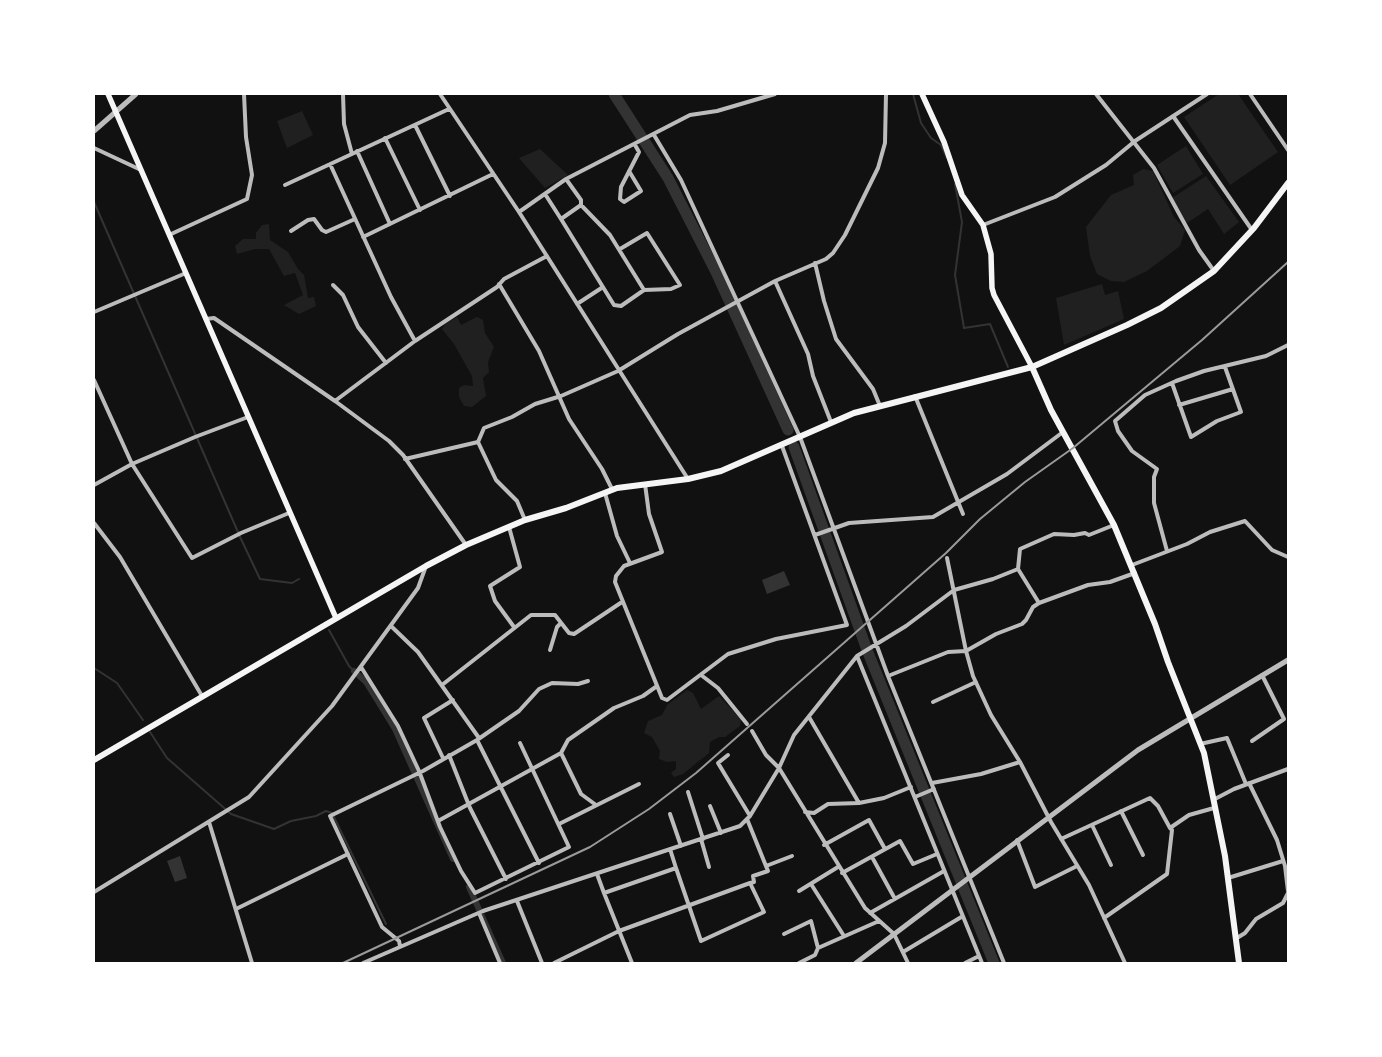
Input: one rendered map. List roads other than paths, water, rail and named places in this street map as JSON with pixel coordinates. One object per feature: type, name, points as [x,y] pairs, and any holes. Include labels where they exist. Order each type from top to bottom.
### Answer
[{"type":"main road","points":[[108,94],[336,618]]},
{"type":"main road","points":[[922,94],[944,142],[962,195],[983,225],[991,254],[994,295],[1032,367],[1051,410],[1114,525],[1132,565],[1200,744],[1228,878],[1239,963]]},
{"type":"main road","points":[[94,760],[426,566],[466,545],[525,520],[612,489],[688,479],[734,467],[831,422],[915,396],[1032,367],[1161,308],[1214,271],[1252,230],[1288,182]]},
{"type":"street","points":[[94,131],[136,94]]},
{"type":"street","points":[[169,235],[247,199],[252,175],[246,137],[244,94]]},
{"type":"street","points":[[344,94],[344,124],[352,154]]},
{"type":"street","points":[[440,94],[520,212],[618,371],[688,479]]},
{"type":"street","points":[[520,212],[566,180],[690,115],[717,111],[775,94]]},
{"type":"street","points":[[525,520],[517,501],[496,480],[478,442],[484,428],[512,417],[535,404],[561,396],[618,371],[775,281],[826,259],[839,245],[874,177],[884,143],[886,94]]},
{"type":"street","points":[[1096,94],[1154,168],[1199,250],[1214,271]]},
{"type":"street","points":[[983,225],[1055,197],[1106,166],[1135,142],[1207,94]]},
{"type":"street","points":[[1250,94],[1288,150]]},
{"type":"street","points":[[285,185],[449,109]]},
{"type":"street","points":[[1173,116],[1252,230]]},
{"type":"street","points":[[415,125],[450,196]]},
{"type":"street","points":[[651,136],[681,180],[800,437],[888,676],[1004,963]]},
{"type":"street","points":[[385,138],[420,210]]},
{"type":"street","points":[[629,171],[640,191],[624,202],[620,199],[621,187],[629,171],[639,152],[636,145]]},
{"type":"street","points":[[94,148],[141,170]]},
{"type":"street","points":[[357,151],[390,224]]},
{"type":"street","points":[[330,164],[414,341]]},
{"type":"street","points":[[363,237],[493,174]]},
{"type":"street","points":[[566,180],[581,200],[581,205],[610,235],[620,249],[644,290]]},
{"type":"street","points":[[545,194],[614,305],[621,306],[644,290],[671,290],[680,285],[647,232],[620,249]]},
{"type":"street","points":[[561,219],[581,205]]},
{"type":"street","points":[[291,231],[308,220],[314,219],[322,230],[326,232],[355,219]]},
{"type":"street","points":[[335,401],[414,341],[467,308],[499,284],[504,278],[546,256]]},
{"type":"street","points":[[815,263],[836,339],[873,389],[880,406]]},
{"type":"street","points":[[94,312],[186,273]]},
{"type":"street","points":[[775,281],[808,354],[813,376],[831,422]]},
{"type":"street","points":[[499,284],[516,315],[530,334],[561,396],[569,419],[602,469],[612,489]]},
{"type":"street","points":[[333,285],[343,295],[358,327],[386,363]]},
{"type":"street","points":[[577,304],[603,287]]},
{"type":"street","points":[[206,319],[214,318],[335,401],[389,441],[406,459],[466,545]]},
{"type":"street","points":[[1167,551],[1154,503],[1154,477],[1157,469],[1132,451],[1121,436],[1115,421],[1145,395],[1172,383],[1204,371],[1266,356],[1288,345]]},
{"type":"street","points":[[1172,383],[1191,437],[1217,421],[1241,412],[1225,367]]},
{"type":"street","points":[[94,380],[132,464],[192,558],[290,513]]},
{"type":"street","points":[[1179,405],[1232,389]]},
{"type":"street","points":[[915,396],[957,504],[963,514]]},
{"type":"street","points":[[94,485],[132,464],[196,436],[248,417]]},
{"type":"street","points":[[815,534],[868,520],[933,517],[1007,474],[1063,432]]},
{"type":"street","points":[[406,459],[478,442]]},
{"type":"street","points":[[646,484],[649,514],[662,552],[630,563],[616,576],[615,582],[662,698],[668,700],[715,662],[752,645],[847,625],[782,446]]},
{"type":"street","points":[[605,493],[617,536],[630,563]]},
{"type":"street","points":[[1132,565],[1210,532],[1245,521],[1272,550],[1288,557]]},
{"type":"street","points":[[94,523],[96,530],[120,557],[202,696]]},
{"type":"street","points":[[1040,603],[1018,569],[1022,547],[1054,534],[1074,535],[1085,533],[1089,535],[1114,525]]},
{"type":"street","points":[[509,527],[520,567],[490,586],[494,601],[514,627]]},
{"type":"street","points":[[947,558],[966,651],[976,682],[991,715],[1020,762],[1077,866],[1125,963]]},
{"type":"street","points":[[94,892],[225,813],[252,793],[332,706],[392,627],[422,581],[426,566]]},
{"type":"street","points":[[363,963],[481,912],[734,829],[748,818],[779,768],[794,735],[859,655],[954,590],[993,579],[1018,569]]},
{"type":"street","points":[[888,676],[948,652],[966,651],[996,634],[1022,624],[1033,607],[1040,603],[1088,585],[1110,582],[1135,573]]},
{"type":"street","points":[[442,685],[474,662],[514,627],[531,615],[555,615],[569,633],[574,634],[622,602]]},
{"type":"street","points":[[550,650],[561,623]]},
{"type":"street","points":[[392,627],[418,652],[453,700],[478,739],[539,863]]},
{"type":"street","points":[[859,655],[910,788],[982,963]]},
{"type":"street","points":[[856,963],[1138,750],[1288,660]]},
{"type":"street","points":[[361,667],[398,726],[461,871],[476,893],[569,848],[520,743]]},
{"type":"street","points":[[701,675],[718,688],[747,724]]},
{"type":"street","points":[[1252,741],[1284,719],[1262,675]]},
{"type":"street","points":[[400,946],[399,941],[382,927],[330,816],[478,739],[519,712],[539,688],[552,683],[578,684],[588,682]]},
{"type":"street","points":[[933,702],[976,682]]},
{"type":"street","points":[[438,821],[561,753],[568,740],[614,708],[643,696],[657,686]]},
{"type":"street","points":[[443,758],[424,718],[453,700]]},
{"type":"street","points":[[809,717],[859,803]]},
{"type":"street","points":[[752,731],[766,755],[779,768],[842,873],[870,913],[894,934],[908,963]]},
{"type":"street","points":[[1200,744],[1227,738],[1248,784],[1274,833],[1286,865],[1288,892],[1283,903],[1256,919],[1245,933],[1237,938]]},
{"type":"street","points":[[561,753],[581,794],[596,805]]},
{"type":"street","points":[[449,755],[469,804],[506,879]]},
{"type":"street","points":[[554,963],[619,931],[754,882],[753,876],[768,871],[748,818],[718,763],[728,755]]},
{"type":"street","points":[[932,783],[939,780],[982,774],[1020,762]]},
{"type":"street","points":[[1213,800],[1288,769]]},
{"type":"street","points":[[558,824],[639,784]]},
{"type":"street","points":[[805,812],[814,813],[828,804],[859,803],[884,798],[910,788]]},
{"type":"street","points":[[914,797],[934,789]]},
{"type":"street","points":[[688,792],[709,868]]},
{"type":"street","points":[[1062,839],[1150,798],[1158,806],[1172,830],[1167,874],[1104,918]]},
{"type":"street","points":[[710,806],[721,834]]},
{"type":"street","points":[[1170,828],[1189,815],[1214,808]]},
{"type":"street","points":[[1122,811],[1143,856]]},
{"type":"street","points":[[670,814],[681,846]]},
{"type":"street","points":[[824,844],[869,820],[885,849]]},
{"type":"street","points":[[209,822],[252,963]]},
{"type":"street","points":[[1092,825],[1111,865]]},
{"type":"street","points":[[1018,840],[1036,887],[1077,866]]},
{"type":"street","points":[[842,873],[900,841],[912,864],[937,854]]},
{"type":"street","points":[[670,849],[701,940],[764,912],[750,883]]},
{"type":"street","points":[[236,909],[348,854]]},
{"type":"street","points":[[766,866],[792,856]]},
{"type":"street","points":[[872,857],[895,899]]},
{"type":"street","points":[[1228,878],[1283,861]]},
{"type":"street","points":[[800,891],[838,867]]},
{"type":"street","points":[[604,893],[676,868]]},
{"type":"street","points":[[870,913],[944,871]]},
{"type":"street","points":[[597,874],[632,963]]},
{"type":"street","points":[[810,884],[844,936]]},
{"type":"street","points":[[518,901],[542,963]]},
{"type":"street","points":[[481,912],[500,963]]},
{"type":"street","points":[[903,952],[962,916]]},
{"type":"street","points":[[784,934],[811,921],[818,948],[815,955],[808,961],[799,963]]},
{"type":"street","points":[[818,948],[879,921]]},
{"type":"street","points":[[965,963],[979,956]]},
{"type":"waterway","points":[[614,94],[668,178],[716,272],[788,430]]},
{"type":"waterway","points":[[913,94],[921,123],[931,138],[941,145],[947,158]]},
{"type":"waterway","points":[[955,184],[962,222],[955,275],[964,328],[990,324],[1008,367]]},
{"type":"waterway","points":[[94,202],[260,579],[292,583],[299,579]]},
{"type":"waterway","points":[[794,447],[867,650],[994,963]]},
{"type":"waterway","points":[[329,630],[349,666],[354,671]]},
{"type":"waterway","points":[[94,668],[117,683],[143,720]]},
{"type":"waterway","points":[[354,671],[366,682],[395,729],[453,859]]},
{"type":"waterway","points":[[150,732],[167,758],[231,814],[274,829],[291,821],[316,816],[326,811],[332,813],[386,924]]},
{"type":"waterway","points":[[469,887],[503,963]]},
{"type":"railway","points":[[343,963],[590,847],[649,809],[696,773],[946,553],[980,519],[1025,482],[1073,448],[1202,340],[1288,262]]}]
